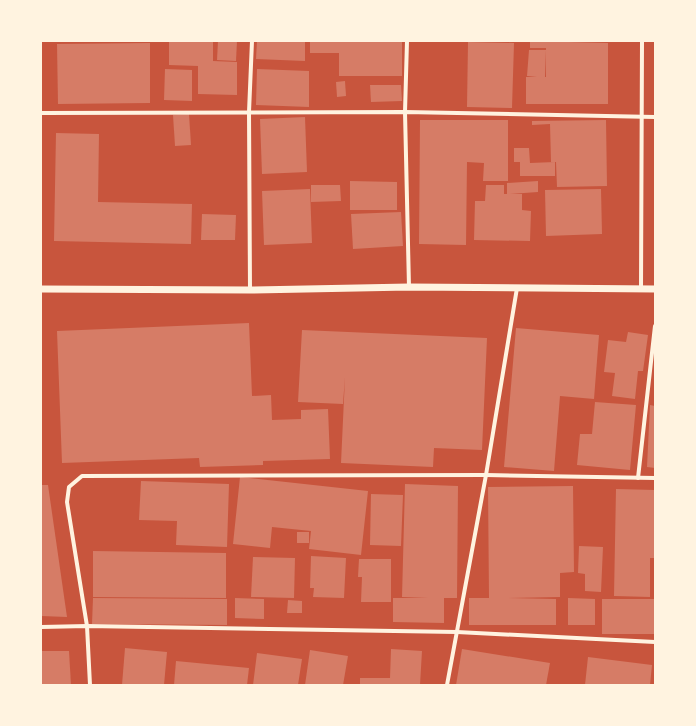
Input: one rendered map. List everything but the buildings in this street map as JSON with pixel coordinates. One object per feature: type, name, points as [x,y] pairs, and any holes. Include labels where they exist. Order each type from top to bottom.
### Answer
[{"type":"street","points":[[250,290],[248,112],[252,41]]},
{"type":"street","points":[[407,41],[405,112],[409,287]]},
{"type":"street","points":[[642,41],[642,289]]},
{"type":"street","points":[[41,113],[405,112],[642,118],[655,117]]},
{"type":"street","points":[[41,289],[250,290],[409,287],[655,289]]},
{"type":"street","points":[[447,685],[486,475],[517,288]]},
{"type":"street","points":[[638,478],[655,326]]},
{"type":"street","points":[[90,685],[87,626],[67,502],[70,487],[82,476],[486,475],[655,478]]},
{"type":"street","points":[[41,627],[87,626],[457,632],[655,642]]}]
